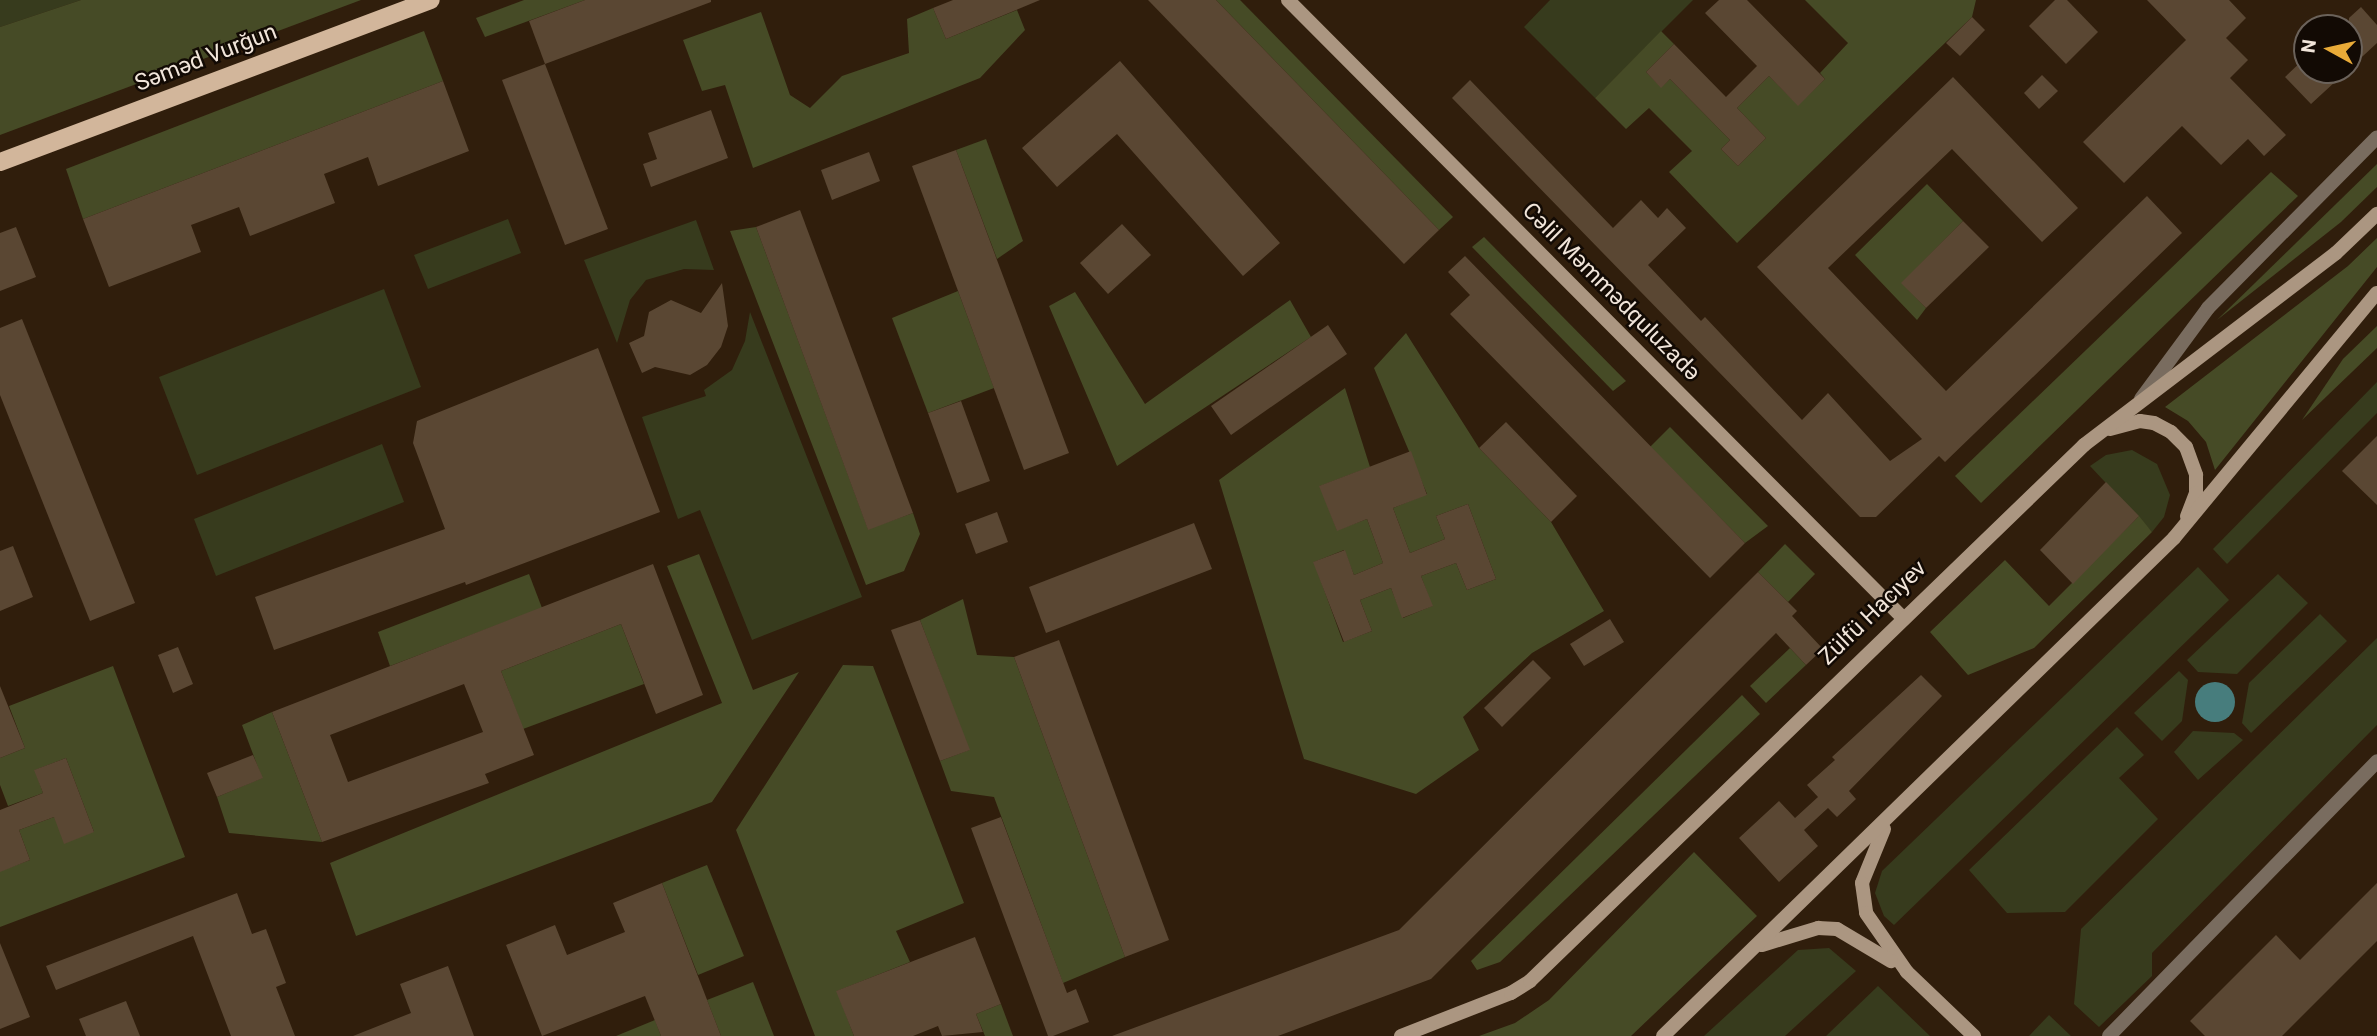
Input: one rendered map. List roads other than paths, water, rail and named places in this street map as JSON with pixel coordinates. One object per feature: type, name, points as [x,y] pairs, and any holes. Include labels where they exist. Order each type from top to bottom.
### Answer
[{"type":"main road","name":"Səməd Vurğun","points":[[0,162],[430,0]]},
{"type":"main road","name":"Cəlil Məmmədquluzadə","points":[[1288,0],[1902,617]]},
{"type":"main road","name":"Zülfü Hacıyev","points":[[1401,1036],[1503,997],[1530,981],[1902,617],[2084,444],[2336,253],[2377,214]]},
{"type":"main road","points":[[1663,1036],[1759,946],[2178,533],[2377,293]]},
{"type":"main road","points":[[2084,444],[2111,428],[2140,421],[2171,432],[2186,447],[2196,475],[2196,493],[2178,533]]},
{"type":"main road","points":[[1889,818],[1868,861],[1862,899],[1875,932],[1907,972],[1974,1036]]},
{"type":"main road","points":[[1759,946],[1818,928],[1837,929],[1907,972]]},
{"type":"street","points":[[2141,399],[2208,308],[2377,137]]},
{"type":"street","points":[[2109,1036],[2377,761]]},
{"type":"water","points":[[2215,682],[2223,683],[2229,688],[2234,694],[2234,710],[2229,716],[2223,721],[2215,722],[2207,721],[2201,716],[2196,710],[2195,702],[2196,694],[2201,688],[2207,683]]}]
